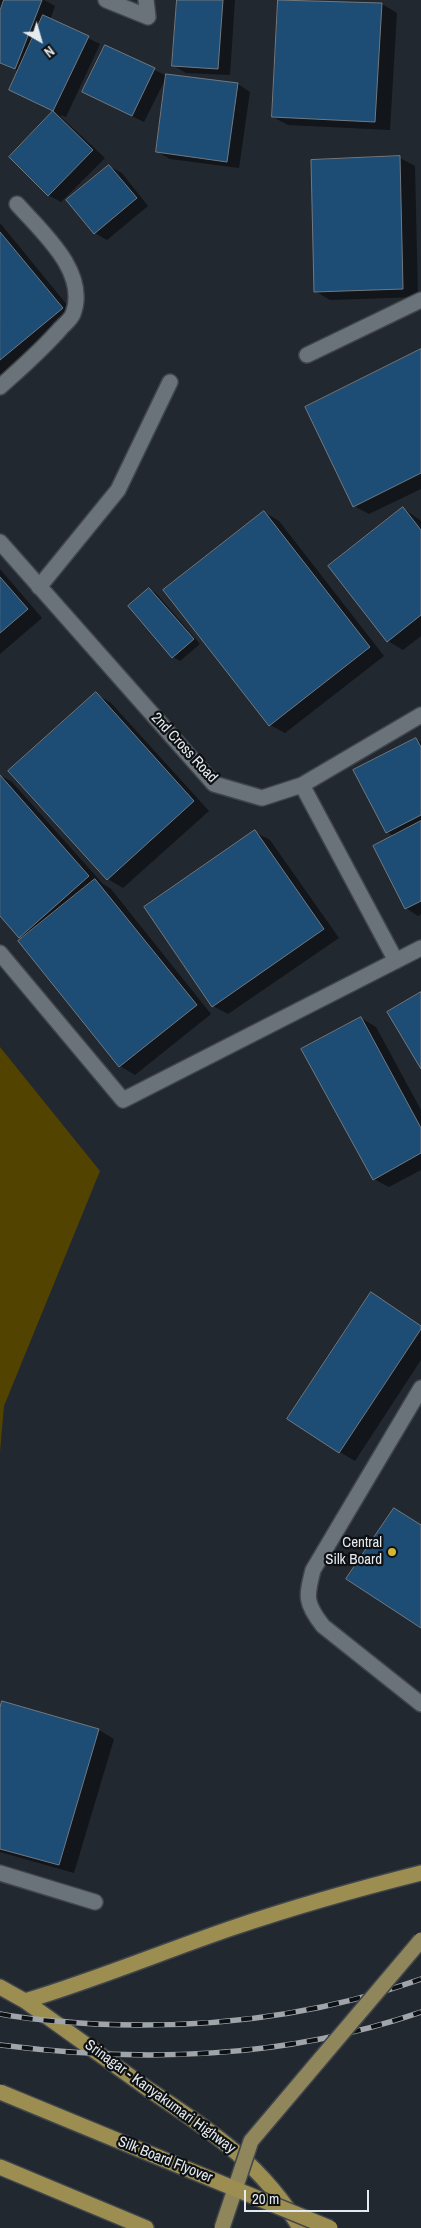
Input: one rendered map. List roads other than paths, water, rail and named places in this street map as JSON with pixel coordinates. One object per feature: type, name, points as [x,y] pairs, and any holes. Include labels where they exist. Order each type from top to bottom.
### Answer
[{"type":"highway","points":[[25,2001],[88,1982],[249,1923],[338,1895],[421,1873]]},
{"type":"highway","name":"Srinagar - Kanyakumari Highway","points":[[0,1987],[25,2001],[212,2131],[255,2168],[275,2191],[300,2228]]},
{"type":"highway","name":"Silk Board Flyover","points":[[0,2092],[330,2228]]},
{"type":"highway","points":[[0,2166],[146,2228]]},
{"type":"main road","points":[[222,2228],[251,2141],[421,1940]]},
{"type":"street","points":[[106,0],[148,17],[146,0]]},
{"type":"street","points":[[0,386],[42,350],[73,315],[76,294],[71,273],[55,247],[17,204]]},
{"type":"street","points":[[307,355],[421,300]]},
{"type":"street","points":[[39,587],[118,490],[170,382]]},
{"type":"street","name":"2nd Cross Road","points":[[0,542],[214,784],[262,798],[302,785],[421,715]]},
{"type":"street","points":[[302,785],[396,961]]},
{"type":"street","points":[[0,953],[124,1100],[421,948]]},
{"type":"street","points":[[421,1388],[313,1570],[307,1592],[310,1610],[323,1626],[421,1704]]},
{"type":"street","points":[[0,1873],[95,1902]]},
{"type":"railway","points":[[0,2014],[59,2022],[95,2024],[136,2025],[219,2022],[301,2011],[382,1992],[421,1979]]},
{"type":"railway","points":[[0,2045],[106,2054],[212,2053],[265,2048],[317,2040],[369,2028],[421,2012]]},
{"type":"place","name":"Central Silk Board","points":[[392,1552]]}]
